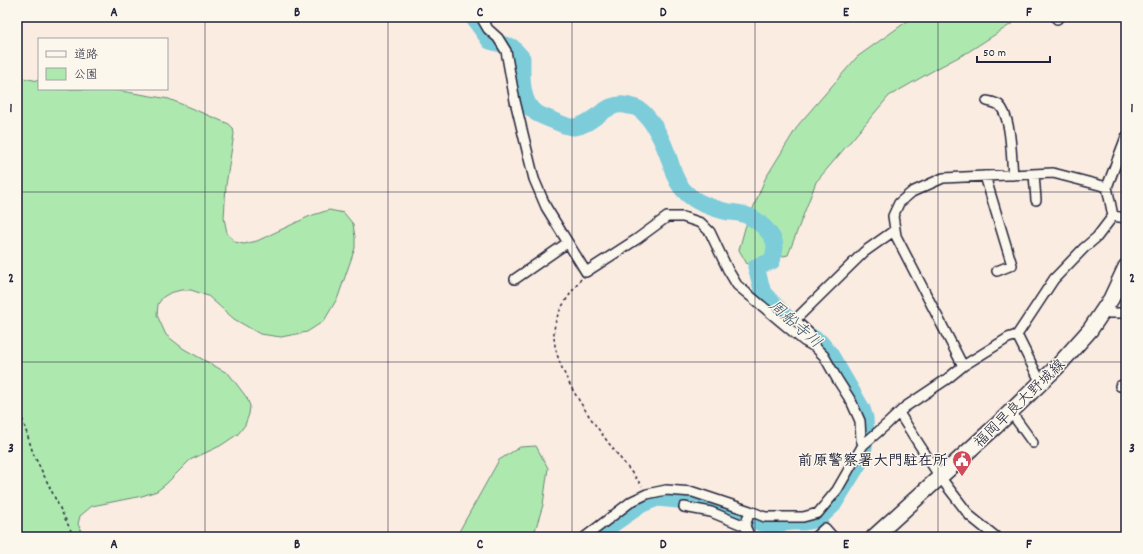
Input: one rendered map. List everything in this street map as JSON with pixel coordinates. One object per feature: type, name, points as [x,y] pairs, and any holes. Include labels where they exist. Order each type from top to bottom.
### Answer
[{"type":"main road","name":"福岡早良大野城線","points":[[874,537],[1041,383],[1076,347],[1111,299],[1126,267]]},
{"type":"street","points":[[481,17],[488,29],[498,38],[506,50],[515,101],[534,179],[546,207],[586,272],[638,239],[667,217],[683,217],[701,223],[710,232],[736,285],[824,356],[851,401],[860,421],[861,439],[866,442]]},
{"type":"street","points":[[987,101],[999,105],[1005,114],[1013,175]]},
{"type":"street","points":[[584,537],[632,501],[648,494],[666,490],[693,492],[765,517],[803,517],[818,513],[837,490],[866,442],[905,407],[947,380],[963,366],[1008,338],[1017,335],[1054,279],[1084,248],[1097,237],[1113,216],[1107,187],[1126,137]]},
{"type":"street","points":[[963,366],[907,260],[896,236],[893,216],[899,202],[912,192],[943,178],[1053,173],[1107,187]]},
{"type":"street","points":[[1034,174],[1036,200]]},
{"type":"street","points":[[985,176],[1016,264],[997,271]]},
{"type":"street","points":[[1113,216],[1126,218]]},
{"type":"street","points":[[811,345],[811,335],[795,320],[864,252],[895,230]]},
{"type":"street","points":[[514,279],[567,242]]},
{"type":"street","points":[[1101,313],[1126,313]]},
{"type":"street","points":[[1017,335],[1041,383]]},
{"type":"street","points":[[1010,411],[1033,443]]},
{"type":"street","points":[[899,413],[940,477],[970,516],[996,537]]},
{"type":"street","points":[[684,507],[711,512],[746,525]]},
{"type":"street","points":[[750,512],[746,525],[750,537]]},
{"type":"street","points":[[815,537],[825,528],[833,537]]},
{"type":"path","points":[[586,272],[559,310],[554,332],[557,356],[568,382],[597,427],[648,494]]},
{"type":"path","points":[[17,402],[33,453],[74,537]]},
{"type":"green space","points":[[913,17],[1018,17],[1016,21],[968,52],[889,96],[816,182],[788,255],[747,264],[739,250],[745,228],[765,179],[799,124],[857,57]]},
{"type":"green space","points":[[17,77],[38,81],[38,90],[115,90],[169,99],[229,124],[233,128],[234,134],[226,185],[224,218],[227,233],[235,242],[244,244],[257,241],[310,216],[329,210],[344,213],[353,224],[355,248],[338,297],[324,321],[307,332],[281,337],[260,334],[234,319],[208,296],[191,290],[181,290],[163,297],[158,304],[157,315],[166,335],[184,349],[229,374],[247,398],[250,406],[245,425],[238,434],[220,446],[190,460],[157,491],[142,496],[92,506],[80,516],[78,524],[84,537],[17,537]]},
{"type":"green space","points":[[536,446],[548,468],[543,505],[533,537],[456,537],[499,460],[520,447]]},
{"type":"waterway","name":"周船寺川","points":[[473,17],[490,41],[512,47],[522,58],[524,94],[530,107],[535,112],[564,125],[574,127],[588,122],[614,106],[621,105],[637,108],[642,111],[652,123],[660,137],[675,177],[685,192],[707,206],[748,216],[769,232],[775,246],[772,261],[756,267],[763,293],[787,318],[803,332],[820,342],[830,354],[862,409],[865,418],[866,436],[862,458],[833,505],[818,519],[804,522],[773,524],[761,523],[708,503],[657,498],[642,504],[594,537]]},
{"type":"place","name":"前原警察署大門駐在所","points":[[962,477]]}]
